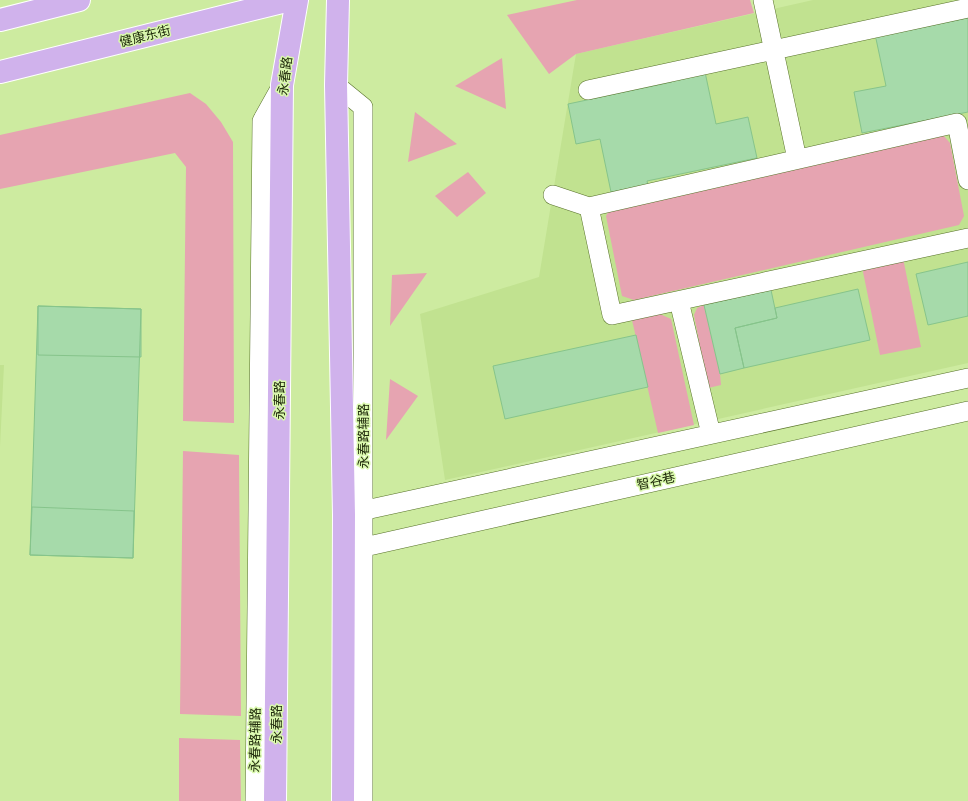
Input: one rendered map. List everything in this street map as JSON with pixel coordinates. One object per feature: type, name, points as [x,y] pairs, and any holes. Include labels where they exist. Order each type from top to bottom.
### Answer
[{"type":"main road","points":[[0,20],[79,0]]},
{"type":"main road","name":"健康东街","points":[[0,72],[290,0]]},
{"type":"main road","name":"永春路","points":[[276,801],[282,84],[297,0]]},
{"type":"main road","points":[[338,0],[336,85],[353,512],[353,549],[343,801]]},
{"type":"street","points":[[763,0],[797,159]]},
{"type":"street","points":[[588,90],[968,8]]},
{"type":"street","name":"永春路辅路","points":[[255,801],[262,121],[282,84]]},
{"type":"street","points":[[553,196],[589,207],[957,123],[968,180]]},
{"type":"street","points":[[589,207],[612,315],[968,238]]},
{"type":"street","points":[[679,301],[711,434]]},
{"type":"street","points":[[353,512],[968,378]]},
{"type":"street","name":"智谷巷","points":[[353,549],[968,411]]},
{"type":"street","points":[[353,549],[362,801]]},
{"type":"shaded area","points":[[577,0],[750,0],[754,13],[576,54],[549,74],[507,15]]},
{"type":"shaded area","points":[[813,0],[968,0],[968,363],[445,480],[420,314],[539,277],[576,54]]},
{"type":"shaded area","points":[[502,58],[506,109],[455,86]]},
{"type":"shaded area","points":[[190,93],[206,104],[221,122],[233,142],[234,423],[183,421],[186,167],[175,153],[0,189],[0,135]]},
{"type":"shaded area","points":[[415,112],[457,144],[408,162]]},
{"type":"shaded area","points":[[943,135],[950,143],[964,216],[959,225],[634,300],[622,296],[606,216],[610,209]]},
{"type":"shaded area","points":[[468,172],[486,193],[457,217],[435,196]]},
{"type":"shaded area","points":[[903,258],[921,347],[880,355],[862,267]]},
{"type":"shaded area","points":[[427,273],[390,326],[392,275]]},
{"type":"shaded area","points":[[704,305],[720,374],[721,385],[708,388],[694,315],[697,308]]},
{"type":"shaded area","points":[[660,314],[671,319],[694,425],[658,433],[632,320]]},
{"type":"shaded area","points":[[0,365],[4,365],[0,447]]},
{"type":"shaded area","points":[[390,379],[418,396],[386,440]]},
{"type":"shaded area","points":[[183,451],[239,455],[241,716],[180,714]]},
{"type":"shaded area","points":[[179,738],[240,740],[241,801],[179,801]]},
{"type":"building","points":[[968,18],[968,112],[862,133],[854,92],[886,86],[875,34],[910,30]]},
{"type":"building","points":[[705,72],[716,124],[748,117],[757,158],[647,181],[648,185],[611,192],[600,139],[576,144],[568,104],[672,82],[670,79]]},
{"type":"building","points":[[968,262],[968,316],[928,325],[916,274]]},
{"type":"building","points":[[858,289],[870,340],[744,368],[735,328],[777,318],[775,308]]},
{"type":"building","points":[[771,290],[777,318],[735,328],[744,368],[720,374],[704,305]]},
{"type":"building","points":[[38,306],[141,309],[141,357],[38,355]]},
{"type":"building","points":[[38,306],[141,309],[133,558],[30,555]]},
{"type":"building","points":[[636,335],[648,387],[505,419],[493,366]]},
{"type":"building","points":[[32,507],[134,511],[133,558],[30,555]]}]
